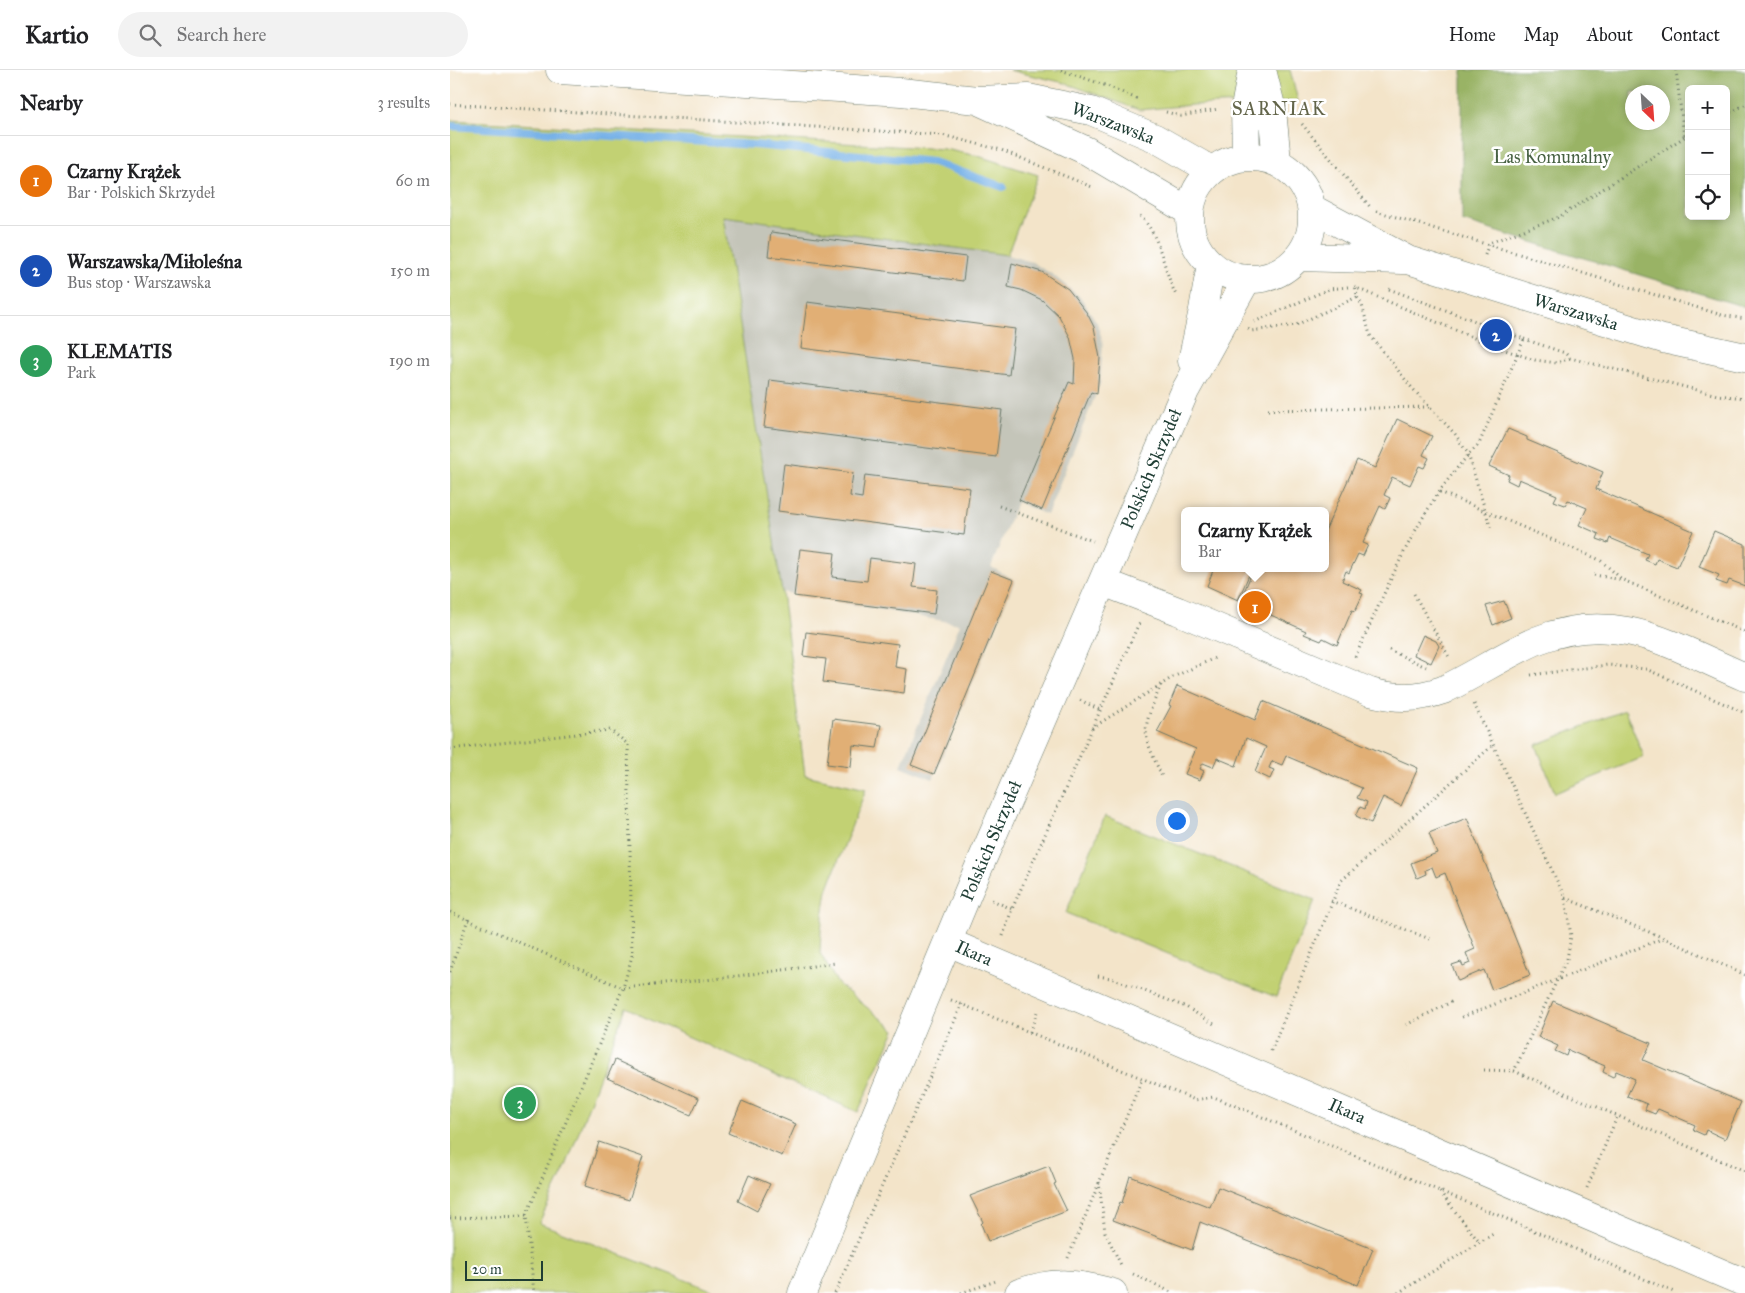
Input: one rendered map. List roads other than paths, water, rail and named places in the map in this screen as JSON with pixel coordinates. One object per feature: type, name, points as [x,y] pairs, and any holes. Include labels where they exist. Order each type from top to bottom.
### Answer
[{"type":"street","name":"Warszawska","points":[[560,70],[901,92],[977,100],[1028,98],[1091,111],[1155,138],[1212,170]]},
{"type":"street","points":[[1246,156],[1245,108],[1252,70]]},
{"type":"street","points":[[1262,70],[1272,110],[1277,161]]},
{"type":"street","name":"Warszawska","points":[[977,100],[1087,151],[1190,212]]},
{"type":"street","points":[[1246,156],[1277,161],[1290,169],[1301,181],[1308,194],[1313,209],[1310,234],[1299,257],[1289,267],[1276,274],[1262,278],[1247,279],[1228,274],[1210,264],[1198,249],[1191,231],[1190,212],[1193,197],[1201,182],[1212,170],[1228,161],[1246,156]]},
{"type":"street","name":"Warszawska","points":[[1313,209],[1408,260],[1663,339],[1745,356]]},
{"type":"street","name":"Warszawska","points":[[1299,257],[1408,260]]},
{"type":"street","name":"Polskich Skrzydeł","points":[[1184,391],[1203,310],[1210,264]]},
{"type":"street","name":"Polskich Skrzydeł","points":[[802,1293],[927,991],[1184,391],[1247,279]]},
{"type":"street","points":[[1103,582],[1370,692],[1393,698],[1426,696],[1463,681],[1538,640],[1585,628],[1612,628],[1645,634],[1745,677]]},
{"type":"street","name":"Ikara","points":[[948,942],[1745,1283]]},
{"type":"street","points":[[1009,1286],[1061,1283],[1084,1285],[1118,1281]]},
{"type":"waterway","points":[[450,126],[755,145],[933,162],[1003,187]]},
{"type":"place","name":"Warszawska/Miłoleśna","points":[[1496,335]]},
{"type":"place","name":"Czarny Krążek","points":[[1255,607]]},
{"type":"place","name":"KLEMATIS","points":[[520,1103]]},
{"type":"district","name":"SARNIAK","points":[[1279,108]]},
{"type":"park label","name":"Las Komunalny","points":[[1552,157]]}]
